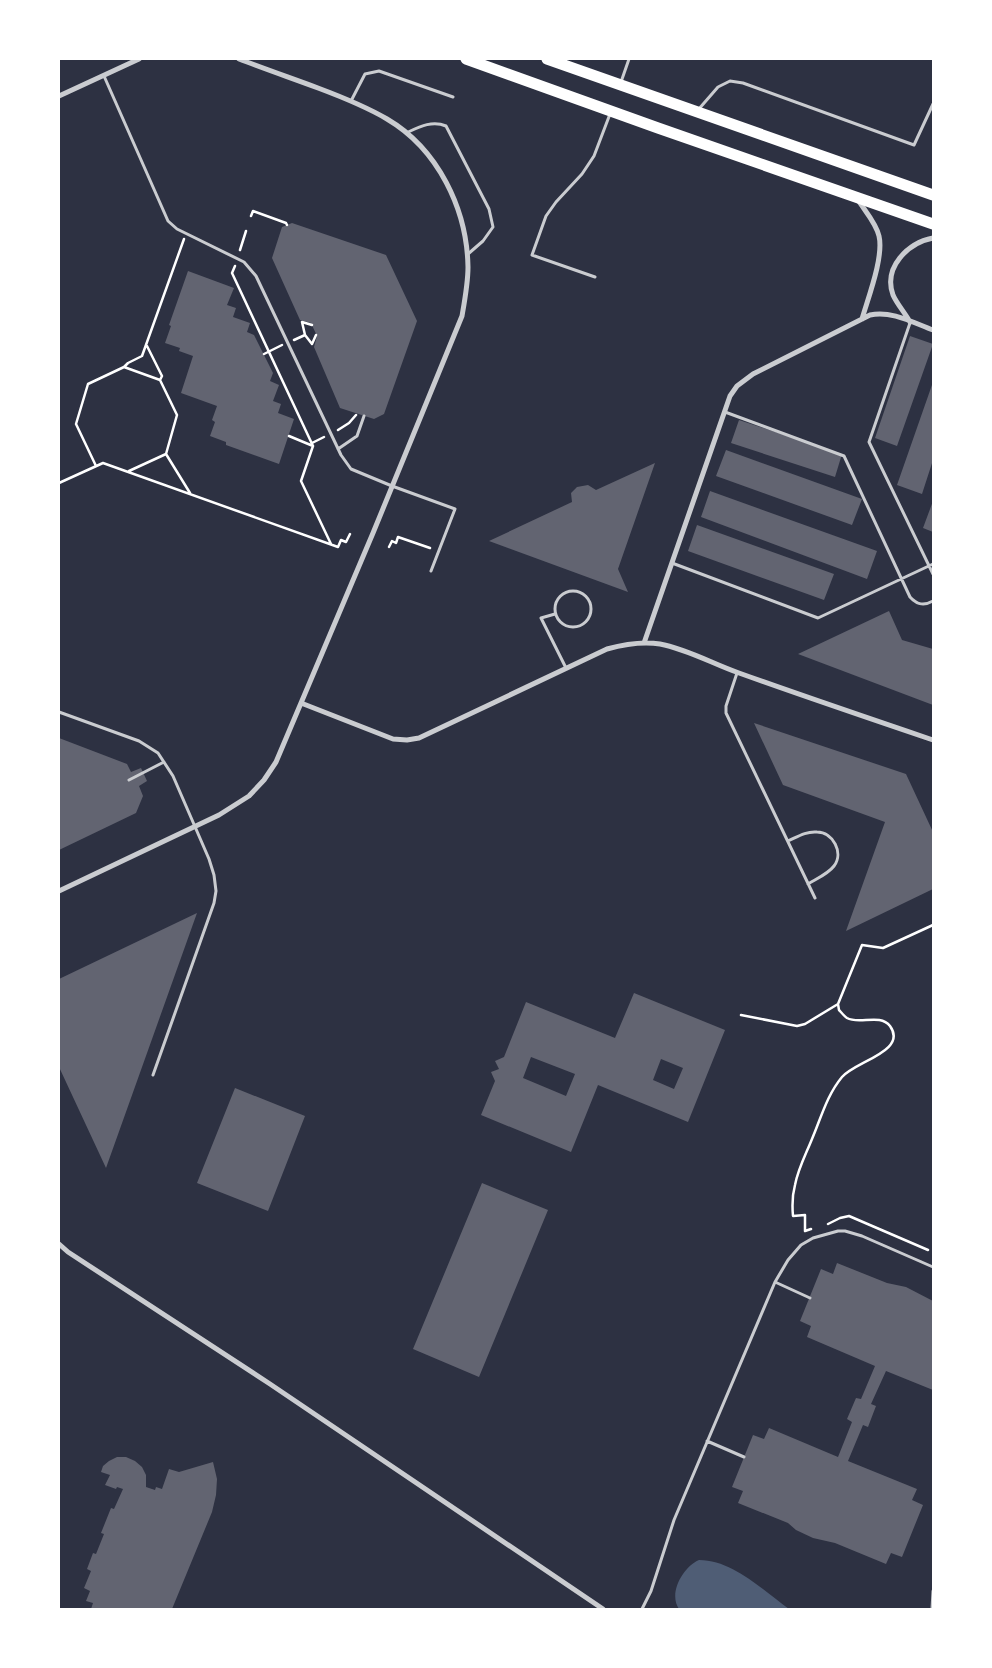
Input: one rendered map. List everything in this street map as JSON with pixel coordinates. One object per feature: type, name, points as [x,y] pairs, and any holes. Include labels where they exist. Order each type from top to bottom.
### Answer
[{"type":"highway","points":[[466,59],[933,224]]},
{"type":"highway","points":[[547,59],[933,195]]},
{"type":"street","points":[[59,96],[139,59]]},
{"type":"street","points":[[59,891],[194,828],[231,808],[249,796],[264,780],[276,762],[392,486],[459,323],[467,291],[468,267],[462,221],[454,198],[428,155],[390,120],[365,106],[239,59]]},
{"type":"street","points":[[856,197],[880,237],[880,256],[862,319]]},
{"type":"street","points":[[910,322],[894,295],[890,279],[897,261],[910,248],[933,238]]},
{"type":"street","points":[[644,643],[724,412],[734,391],[753,374],[862,319],[880,313],[933,330]]},
{"type":"street","points":[[301,702],[393,739],[407,740],[419,738],[608,649],[624,644],[644,643],[680,650],[737,673],[933,740]]},
{"type":"street","points":[[59,1244],[68,1252],[254,1373],[603,1609]]},
{"type":"lane","points":[[620,85],[629,59]]},
{"type":"lane","points":[[351,101],[364,74],[379,71],[453,97]]},
{"type":"lane","points":[[103,75],[168,221],[186,233],[244,262],[256,276],[338,449],[351,468],[392,486],[455,508],[431,571]]},
{"type":"lane","points":[[696,112],[718,87],[730,81],[743,83],[914,145],[933,104]]},
{"type":"lane","points":[[595,277],[532,256],[546,216],[556,202],[582,174],[594,156],[611,111]]},
{"type":"lane","points":[[406,133],[430,124],[446,126],[489,209],[493,227],[483,241],[467,255]]},
{"type":"lane","points":[[910,322],[869,442],[933,574]]},
{"type":"lane","points":[[724,412],[844,456],[910,597],[915,603],[923,604],[933,601]]},
{"type":"lane","points":[[338,449],[357,436],[364,416]]},
{"type":"lane","points":[[672,562],[818,618],[933,564]]},
{"type":"lane","points":[[565,593],[582,594],[590,603],[590,615],[578,627],[566,626],[556,614],[557,602],[565,593]]},
{"type":"lane","points":[[556,614],[541,618],[566,669]]},
{"type":"lane","points":[[737,673],[726,706],[726,713],[815,898]]},
{"type":"lane","points":[[59,712],[139,741],[158,753],[174,776],[214,875],[216,891],[214,903],[153,1075]]},
{"type":"lane","points":[[129,780],[164,762]]},
{"type":"lane","points":[[788,841],[807,832],[819,831],[829,836],[837,845],[838,857],[834,866],[808,884]]},
{"type":"lane","points":[[642,1609],[651,1591],[674,1520],[707,1441],[775,1282],[788,1260],[801,1245],[813,1238],[845,1231],[862,1236],[933,1267]]},
{"type":"lane","points":[[775,1282],[810,1298]]},
{"type":"lane","points":[[707,1441],[744,1457]]},
{"type":"lane","points":[[932,1609],[933,1592]]},
{"type":"path","points":[[252,216],[253,211],[288,225]]},
{"type":"path","points":[[240,250],[246,231]]},
{"type":"path","points":[[96,466],[76,424],[88,384],[124,368],[128,363],[142,356],[186,233]]},
{"type":"path","points":[[235,266],[232,273],[313,445]]},
{"type":"path","points":[[305,335],[302,322],[312,325]]},
{"type":"path","points":[[312,344],[316,335]]},
{"type":"path","points":[[146,345],[162,376],[160,380],[177,415],[166,454],[190,494]]},
{"type":"path","points":[[264,354],[269,351]]},
{"type":"path","points":[[124,368],[160,380]]},
{"type":"path","points":[[338,430],[349,423],[356,414]]},
{"type":"path","points":[[288,436],[313,445]]},
{"type":"path","points":[[324,437],[313,445],[301,481],[331,544]]},
{"type":"path","points":[[129,471],[166,454]]},
{"type":"path","points":[[59,483],[102,463],[129,471],[338,547],[341,540],[346,542],[350,534]]},
{"type":"path","points":[[389,547],[392,541],[396,543],[398,537],[430,548]]},
{"type":"path","points":[[817,1228],[805,1231],[805,1215],[793,1216],[792,1204],[800,1169],[827,1103],[843,1076],[856,1065],[889,1049],[894,1042],[893,1032],[889,1024],[878,1020],[847,1018],[838,1010],[838,1004],[862,945],[883,948],[933,925]]},
{"type":"path","points":[[742,1015],[797,1026],[805,1024],[838,1004]]},
{"type":"path","points":[[824,1226],[849,1216],[928,1250]]},
{"type":"water","points":[[699,1560],[712,1561],[736,1571],[789,1609],[679,1609],[675,1596],[676,1588],[683,1574],[693,1563]]},
{"type":"building","points":[[292,223],[386,255],[417,321],[384,414],[374,419],[340,408],[314,347],[317,336],[311,323],[300,320],[272,258],[282,227]]},
{"type":"building","points":[[188,271],[234,288],[227,305],[236,308],[233,317],[250,323],[247,332],[254,335],[273,373],[270,381],[279,385],[273,401],[281,404],[278,413],[294,419],[279,464],[226,445],[226,442],[210,436],[215,422],[212,420],[217,406],[181,393],[193,356],[179,351],[180,348],[165,343],[171,326],[169,325]]},
{"type":"building","points":[[910,336],[933,344],[897,446],[875,438]]},
{"type":"building","points":[[933,382],[933,460],[922,494],[897,485]]},
{"type":"building","points":[[739,420],[842,454],[835,477],[731,443]]},
{"type":"building","points":[[726,450],[862,499],[852,525],[716,476]]},
{"type":"building","points":[[655,463],[618,569],[628,592],[489,541],[572,502],[571,493],[577,487],[588,485],[596,490]]},
{"type":"building","points":[[710,491],[877,551],[867,579],[701,517]]},
{"type":"building","points":[[933,501],[933,532],[923,528]]},
{"type":"building","points":[[697,525],[834,574],[824,600],[688,551]]},
{"type":"building","points":[[889,611],[902,640],[933,649],[933,705],[798,654]]},
{"type":"building","points":[[754,723],[906,774],[933,832],[933,889],[846,931],[885,822],[783,785]]},
{"type":"building","points":[[59,738],[127,764],[131,772],[141,768],[147,781],[139,786],[143,796],[136,813],[59,850]]},
{"type":"building","points":[[197,913],[106,1168],[59,1067],[59,979]]},
{"type":"building","points":[[634,993],[725,1030],[688,1122],[598,1085],[571,1152],[481,1115],[495,1081],[491,1072],[499,1069],[495,1061],[504,1057],[526,1002],[615,1038]],"holes":[[[531,1057],[575,1074],[566,1096],[523,1078]],[[661,1059],[683,1068],[674,1089],[653,1080]]]},
{"type":"building","points":[[235,1088],[305,1116],[268,1211],[197,1183]]},
{"type":"building","points":[[482,1183],[548,1210],[479,1377],[413,1349]]},
{"type":"building","points":[[837,1263],[887,1283],[906,1287],[933,1301],[933,1390],[886,1371],[871,1404],[876,1406],[868,1427],[863,1425],[848,1461],[917,1489],[912,1500],[923,1505],[902,1557],[891,1553],[886,1564],[835,1543],[813,1538],[796,1530],[788,1523],[738,1503],[743,1491],[732,1487],[753,1435],[764,1439],[769,1428],[838,1457],[852,1422],[847,1419],[856,1398],[861,1399],[875,1366],[807,1337],[811,1326],[800,1321],[821,1269],[833,1274]]},
{"type":"building","points":[[117,1457],[126,1457],[142,1467],[146,1475],[146,1487],[155,1490],[156,1487],[162,1489],[169,1469],[179,1472],[213,1462],[217,1479],[212,1512],[172,1609],[91,1609],[93,1603],[86,1601],[90,1591],[84,1588],[91,1571],[87,1569],[93,1553],[96,1554],[104,1534],[101,1533],[111,1508],[114,1509],[123,1489],[117,1487],[116,1489],[105,1485],[110,1475],[101,1472],[103,1466]]}]
